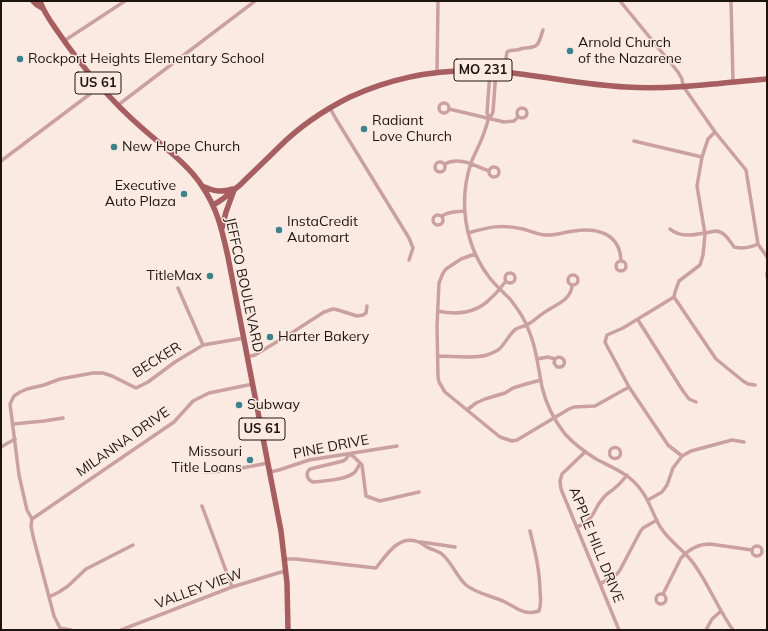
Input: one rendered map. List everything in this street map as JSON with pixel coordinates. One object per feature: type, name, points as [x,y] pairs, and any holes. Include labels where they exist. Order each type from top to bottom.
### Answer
[{"type":"main road","name":"JEFFCO BOULEVARD","points":[[33,1],[42,8]]},
{"type":"main road","name":"JEFFCO BOULEVARD","points":[[40,1],[42,8],[64,42],[87,70],[118,105],[197,178],[214,205],[222,230],[280,524],[286,571],[288,630]]},
{"type":"main road","name":"MO 231","points":[[214,205],[235,189],[279,146],[330,108],[350,97],[377,86],[414,76],[459,70],[493,71],[619,87],[651,88],[767,79]]},
{"type":"main road","points":[[202,186],[220,192],[235,189]]},
{"type":"main road","points":[[222,230],[226,212],[235,189]]},
{"type":"street","points":[[64,42],[126,1]]},
{"type":"street","points":[[118,105],[255,1]]},
{"type":"street","points":[[437,72],[438,1]]},
{"type":"street","points":[[620,1],[678,72],[684,86],[715,132],[746,170],[758,244],[767,257]]},
{"type":"street","points":[[731,1],[733,82]]},
{"type":"street","points":[[504,72],[507,52],[510,50],[535,47],[538,44],[543,30]]},
{"type":"street","points":[[493,71],[492,114],[489,118],[471,165],[465,189],[465,211],[468,233],[475,254],[484,270],[516,307],[527,325],[534,343],[547,402],[554,418],[568,437],[585,452],[627,475],[640,488],[648,500],[662,529],[694,564],[733,630]]},
{"type":"street","points":[[1,161],[100,85]]},
{"type":"street","points":[[330,108],[409,238],[413,248],[409,260]]},
{"type":"street","points":[[449,109],[504,122],[509,122],[518,117]]},
{"type":"street","points":[[682,456],[668,445],[629,387],[606,342],[607,335],[638,320],[674,297],[678,281],[700,265],[703,255],[704,233],[697,186],[702,158],[708,139],[715,132]]},
{"type":"street","points":[[634,141],[702,158]]},
{"type":"street","points":[[445,164],[457,161],[489,171]]},
{"type":"street","points":[[442,216],[448,213],[465,211]]},
{"type":"street","points":[[468,233],[497,226],[522,229],[543,235],[553,235],[575,231],[598,231],[608,235],[615,242],[619,248],[621,261]]},
{"type":"street","points":[[670,230],[685,235],[721,231],[734,247],[750,248],[758,244]]},
{"type":"street","points":[[475,254],[461,259],[446,268],[439,283],[437,326],[439,382],[445,392],[500,437],[512,441],[568,409],[598,405],[629,387]]},
{"type":"street","points":[[438,311],[461,312],[474,310],[484,305],[492,298],[506,281]]},
{"type":"street","points":[[438,356],[475,357],[485,356],[498,351],[508,337],[516,330],[527,325],[564,300],[572,291],[572,286]]},
{"type":"street","points":[[178,288],[203,345]]},
{"type":"street","points":[[674,297],[716,359],[743,381],[754,385]]},
{"type":"street","points":[[247,357],[255,355],[324,312],[333,309],[357,316],[366,313],[367,306]]},
{"type":"street","points":[[638,320],[683,391],[689,399],[696,402]]},
{"type":"street","name":"BECKER","points":[[13,424],[10,404],[14,396],[27,389],[60,379],[93,373],[103,373],[112,376],[136,388],[148,382],[175,362],[203,345],[244,338]]},
{"type":"street","points":[[537,359],[548,357],[556,359]]},
{"type":"street","points":[[467,410],[476,403],[485,399],[505,393],[513,388],[541,380]]},
{"type":"street","name":"MILANNA DRIVE","points":[[32,519],[174,422],[193,401],[209,393],[253,384]]},
{"type":"street","points":[[63,418],[13,424],[19,476],[27,510],[32,519],[31,526],[54,616],[60,628],[71,630]]},
{"type":"street","points":[[1,446],[15,440]]},
{"type":"street","points":[[648,500],[662,492],[667,485],[672,468],[682,456],[691,451],[732,440],[744,442]]},
{"type":"street","name":"PINE DRIVE","points":[[270,472],[309,460],[397,446]]},
{"type":"street","name":"APPLE HILL DRIVE","points":[[585,452],[562,474],[560,489],[619,630]]},
{"type":"street","points":[[360,463],[353,474],[340,478],[313,482],[308,478],[308,472],[310,469],[343,461],[349,454],[354,457],[360,463],[362,465],[366,496],[380,501],[419,492]]},
{"type":"street","points":[[608,465],[612,458]]},
{"type":"street","points":[[205,472],[226,471],[268,463]]},
{"type":"street","points":[[577,527],[587,522],[606,494],[620,484],[627,475]]},
{"type":"street","points":[[202,506],[232,588]]},
{"type":"street","points":[[600,584],[617,574],[640,532],[643,528],[657,520]]},
{"type":"street","points":[[420,542],[443,555],[464,584],[505,602],[517,610],[534,613],[539,611],[541,606],[540,579],[530,531]]},
{"type":"street","points":[[285,559],[376,568],[390,549],[403,541],[409,540],[455,547]]},
{"type":"street","points":[[663,594],[681,558],[685,553],[697,546],[704,544],[718,545],[752,550]]},
{"type":"street","points":[[49,596],[68,586],[86,569],[134,545]]},
{"type":"street","name":"VALLEY VIEW","points":[[121,630],[232,588],[286,571]]},
{"type":"street","points":[[706,630],[712,619],[721,611]]},
{"type":"place","name":"Arnold Church of the Nazarene","points":[[570,51]]},
{"type":"place","name":"Rockport Heights Elementary School","points":[[20,59]]},
{"type":"place","name":"Radiant Love Church","points":[[364,129]]},
{"type":"place","name":"New Hope Church","points":[[114,147]]},
{"type":"place","name":"Executive Auto Plaza","points":[[184,194]]},
{"type":"place","name":"InstaCredit Automart","points":[[279,230]]},
{"type":"place","name":"TitleMax","points":[[210,276]]},
{"type":"place","name":"Harter Bakery","points":[[270,337]]},
{"type":"place","name":"Subway","points":[[239,405]]},
{"type":"place","name":"Missouri Title Loans","points":[[250,460]]}]
